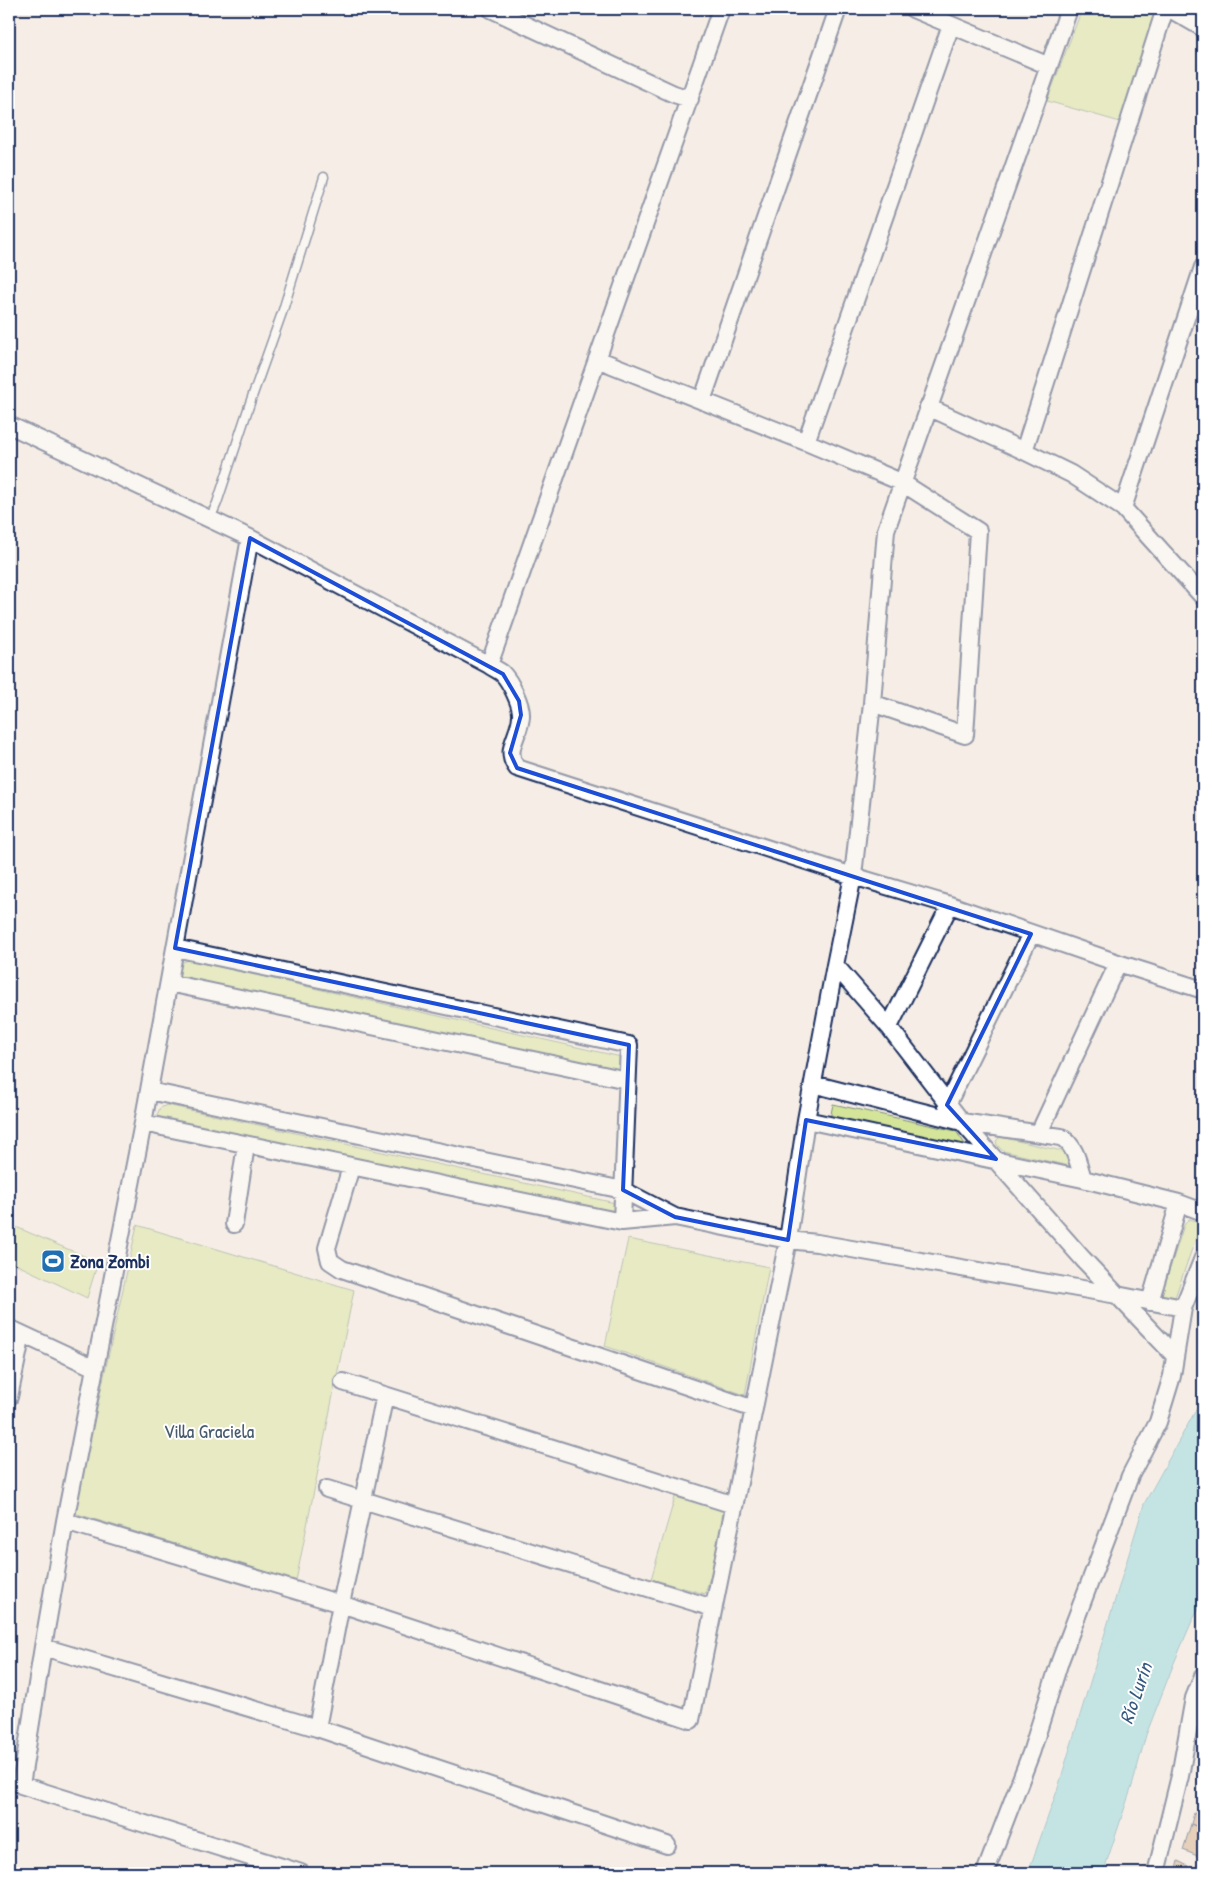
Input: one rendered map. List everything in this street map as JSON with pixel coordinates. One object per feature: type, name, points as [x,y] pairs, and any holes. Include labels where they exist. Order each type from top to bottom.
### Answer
[{"type":"street","points":[[491,9],[674,94],[690,99]]},
{"type":"street","points":[[489,665],[721,9]]},
{"type":"street","points":[[702,401],[838,9]]},
{"type":"street","points":[[912,9],[1048,66]]},
{"type":"street","points":[[64,1521],[341,1604],[691,1720],[788,1240],[806,1120],[853,876],[872,703],[886,530],[901,482],[1069,9]]},
{"type":"street","points":[[1024,450],[1165,9]]},
{"type":"street","points":[[1170,9],[1203,28]]},
{"type":"street","points":[[806,442],[951,25]]},
{"type":"street","points":[[1124,508],[1203,267]]},
{"type":"street","points":[[597,359],[901,482],[978,531],[965,735],[872,703]]},
{"type":"street","points":[[928,407],[1024,450],[1071,474],[1124,508],[1203,597]]},
{"type":"street","points":[[9,425],[250,538],[503,674],[518,701],[522,715],[510,753],[511,761],[516,768],[853,876],[950,905],[1031,934],[1203,990]]},
{"type":"street","points":[[250,538],[143,1123],[64,1521],[42,1647],[22,1784],[301,1873]]},
{"type":"street","points":[[889,1027],[950,905]]},
{"type":"street","points":[[947,1104],[1031,934]]},
{"type":"street","points":[[175,948],[629,1045],[622,1222]]},
{"type":"street","points":[[1039,1133],[1118,963]]},
{"type":"street","points":[[835,965],[889,1027],[962,1122],[1083,1260],[1175,1356]]},
{"type":"street","points":[[169,983],[627,1080]]},
{"type":"street","points":[[813,1084],[962,1122],[1061,1138],[1069,1142],[1083,1179]]},
{"type":"street","points":[[149,1091],[624,1190],[675,1217],[788,1240],[817,1243],[1183,1308]]},
{"type":"street","points":[[806,1120],[1083,1179],[1179,1203],[1203,1212]]},
{"type":"street","points":[[143,1123],[622,1222],[675,1217]]},
{"type":"street","points":[[234,1224],[246,1145]]},
{"type":"street","points":[[351,1167],[326,1248],[330,1261],[342,1268],[754,1410]]},
{"type":"street","points":[[1150,1302],[1179,1203]]},
{"type":"street","points":[[985,1873],[1031,1753],[1060,1661],[1130,1476],[1158,1422],[1172,1376],[1183,1308],[1203,1258]]},
{"type":"street","points":[[9,1398],[15,1331],[95,1368]]},
{"type":"street","points":[[343,1382],[734,1505]]},
{"type":"street","points":[[317,1728],[385,1395]]},
{"type":"street","points":[[327,1488],[713,1608]]},
{"type":"street","points":[[42,1647],[317,1728],[667,1845]]},
{"type":"street","points":[[1156,1873],[1180,1776],[1194,1698],[1203,1676]]},
{"type":"lane","points":[[210,519],[283,310],[324,178]]},
{"type":"highlighted area","points":[[250,538],[503,674],[519,701],[521,715],[510,753],[517,768],[1031,934],[947,1105],[996,1159],[806,1120],[788,1240],[675,1217],[623,1190],[629,1045],[175,948]]},
{"type":"green space","points":[[1082,9],[1156,9],[1120,122],[1047,101]]},
{"type":"green space","points":[[188,960],[626,1058],[626,1073],[182,978],[177,972],[181,963]]},
{"type":"green space","points":[[833,1104],[956,1131],[969,1150],[830,1119]]},
{"type":"green space","points":[[167,1105],[620,1204],[620,1218],[162,1123],[156,1117],[160,1108]]},
{"type":"green space","points":[[1000,1137],[1071,1153],[1069,1166],[1003,1151],[996,1141]]},
{"type":"green space","points":[[1189,1219],[1196,1221],[1199,1229],[1173,1303],[1160,1299],[1184,1225]]},
{"type":"green space","name":"Zona Zombi","points":[[9,1224],[98,1262],[87,1298],[9,1261]]},
{"type":"green space","name":"Villa Graciela","points":[[137,1225],[354,1290],[296,1581],[74,1513]]},
{"type":"green space","points":[[628,1239],[769,1267],[745,1395],[605,1346]]},
{"type":"green space","points":[[675,1497],[729,1512],[705,1594],[651,1579]]},
{"type":"water","name":"Río Lurín","points":[[1203,1397],[1203,1602],[1192,1621],[1174,1663],[1146,1735],[1133,1783],[1103,1873],[1028,1873],[1058,1788],[1144,1504]]},
{"type":"building","points":[[1194,1813],[1203,1816],[1203,1829],[1191,1824]]},
{"type":"building","points":[[1191,1824],[1203,1829],[1203,1849],[1200,1857],[1183,1850]]},
{"type":"building","points":[[1178,1861],[1188,1866],[1185,1871],[1194,1873],[1175,1873]]},
{"type":"place","name":"Zona Zombi","points":[[53,1261]]}]
